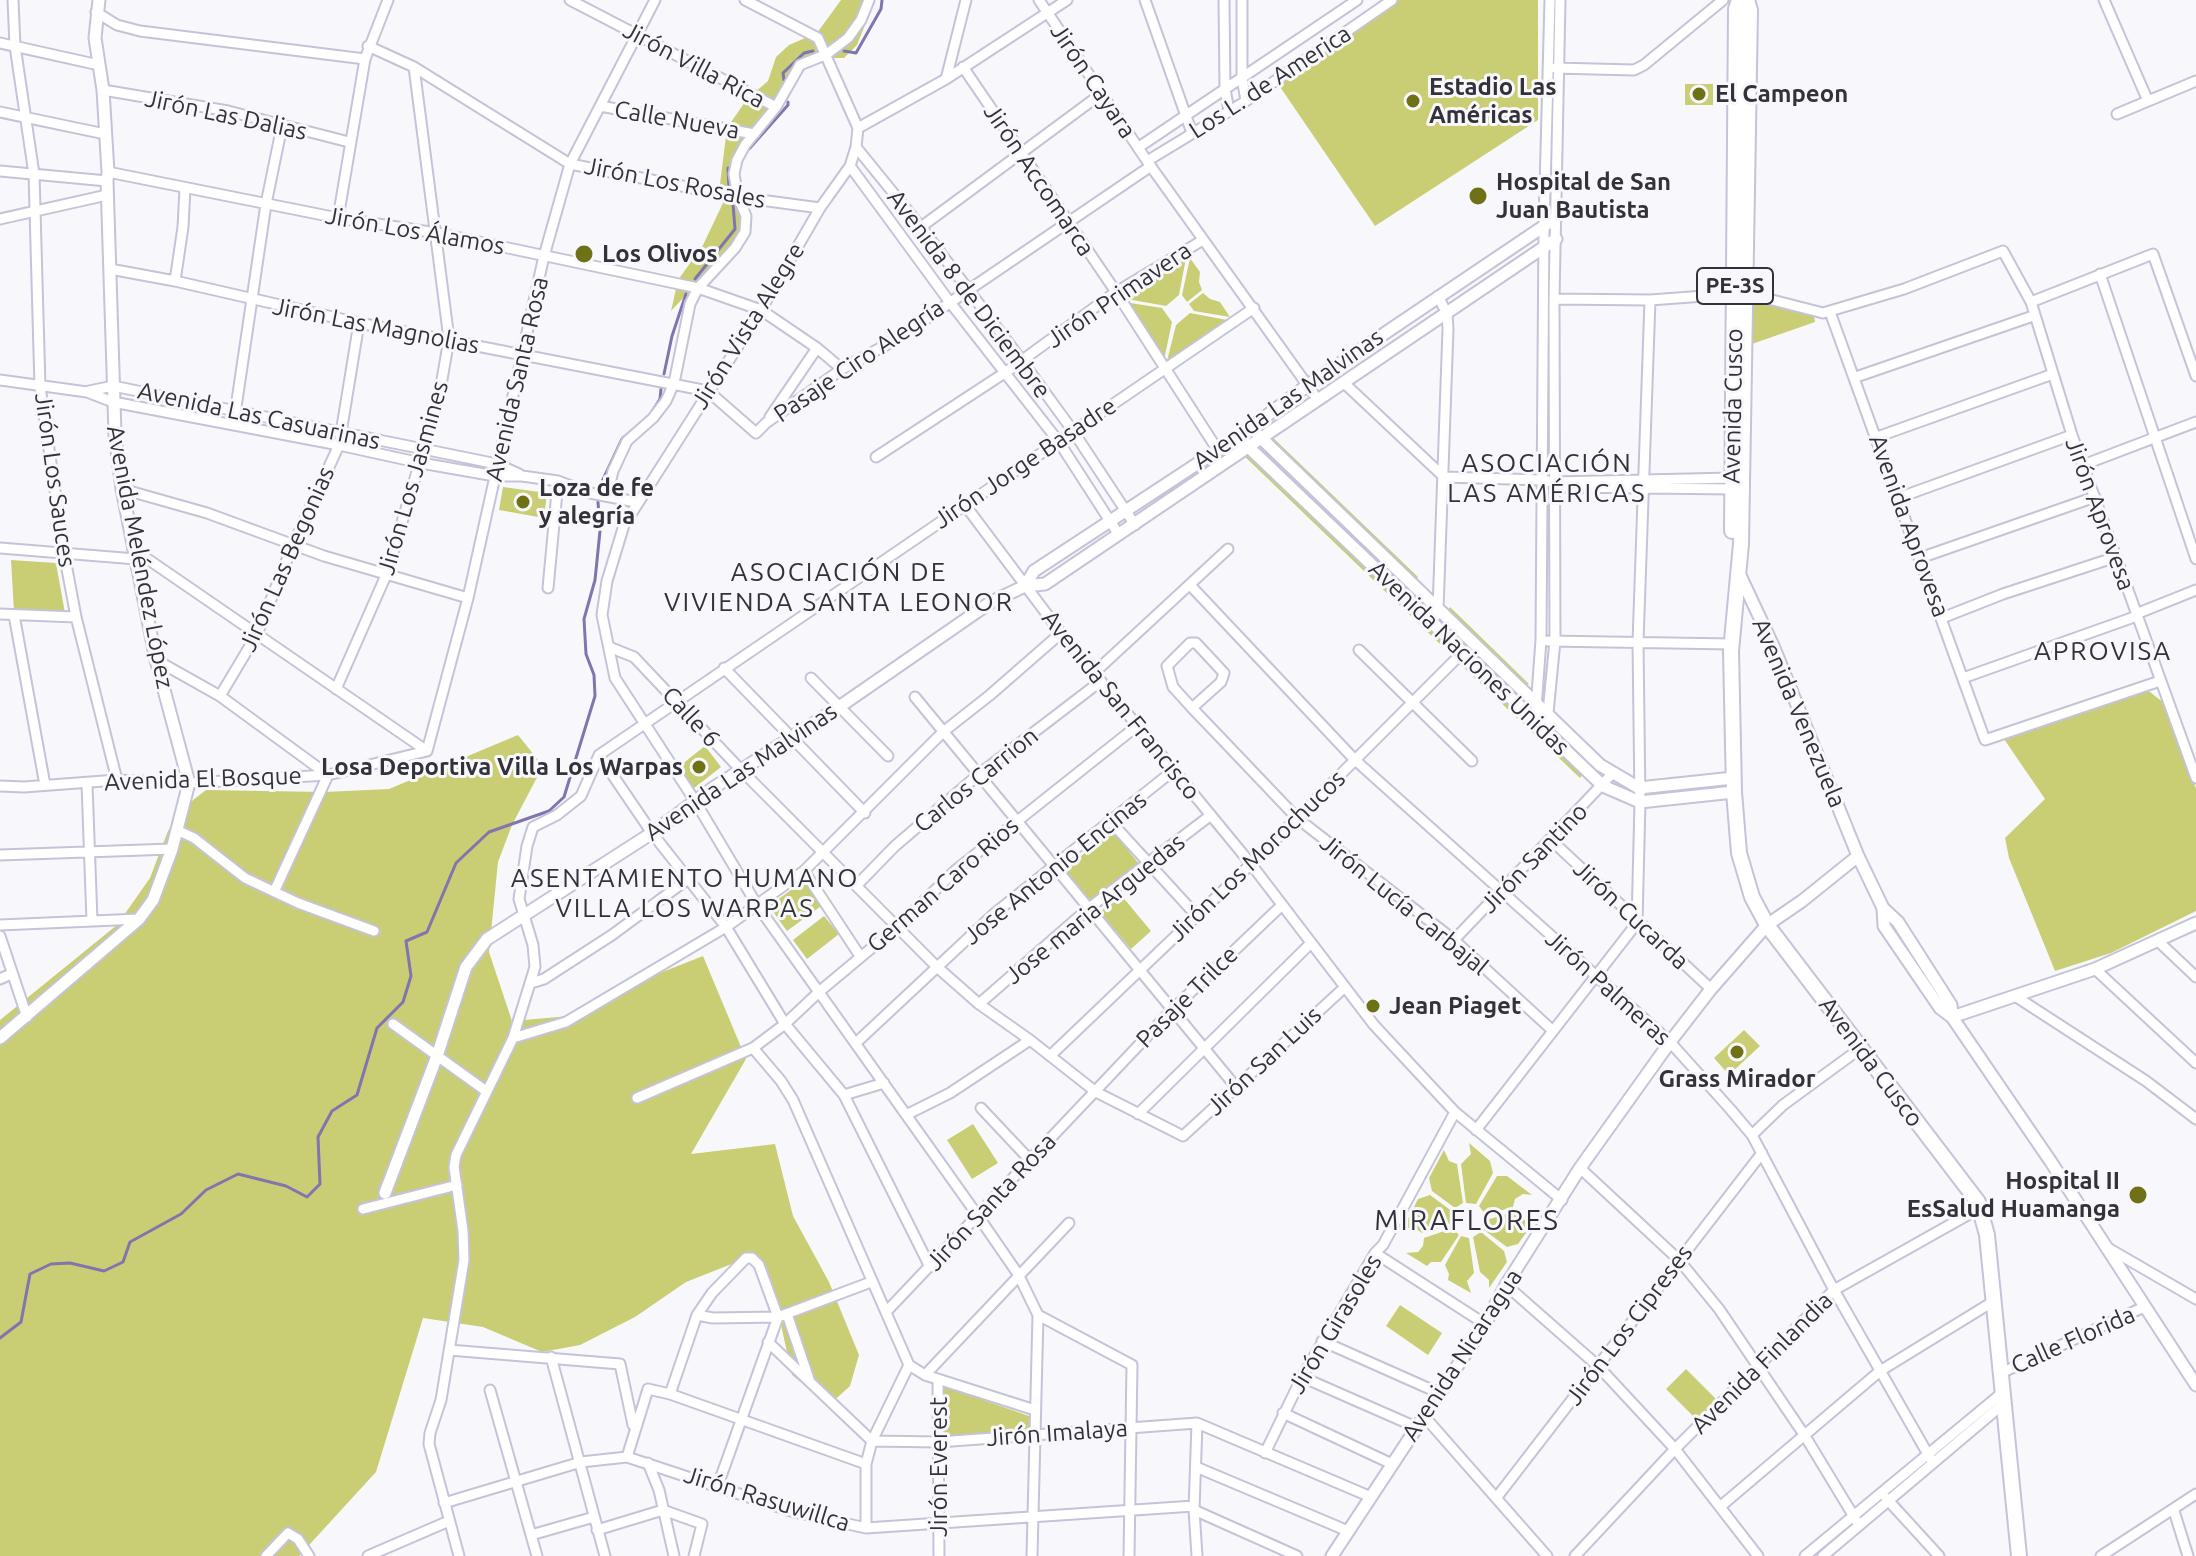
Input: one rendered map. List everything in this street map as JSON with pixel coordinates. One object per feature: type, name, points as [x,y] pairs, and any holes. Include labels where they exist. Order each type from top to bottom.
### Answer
[{"type":"highway","name":"Avenida Cusco","points":[[1739,0],[1736,25],[1742,529],[1732,644],[1734,785],[1743,875],[1767,925],[1978,1202],[1987,1235],[2019,1556]]},
{"type":"highway","name":"Avenida Cusco","points":[[1738,571],[1733,552],[1732,484],[1750,10],[1747,0]]},
{"type":"street","name":"Jirón Los Sauces","points":[[13,0],[15,46],[34,174],[40,387],[76,617],[117,780]]},
{"type":"street","points":[[338,218],[365,59],[388,0]]},
{"type":"street","name":"Jirón Villa Rica","points":[[570,0],[776,107]]},
{"type":"street","name":"Avenida Santa Rosa","points":[[427,751],[468,598],[544,256],[570,164],[655,0]]},
{"type":"street","points":[[745,0],[818,38],[858,128],[856,147]]},
{"type":"street","points":[[607,496],[613,471],[627,441],[653,418],[666,401],[674,383],[690,304],[698,288],[735,248],[745,232],[746,216],[738,197],[734,174],[737,160],[776,107],[800,65],[827,54],[848,38],[861,20],[869,0]]},
{"type":"street","points":[[946,79],[966,0]]},
{"type":"street","name":"Jirón Cayara","points":[[1039,0],[1149,164],[1318,400]]},
{"type":"street","points":[[858,128],[946,79],[1067,0]]},
{"type":"street","points":[[1145,0],[1192,133]]},
{"type":"street","points":[[1224,0],[1225,89],[1229,111]]},
{"type":"street","points":[[1242,0],[1242,78],[1246,101]]},
{"type":"street","points":[[1358,0],[1361,21]]},
{"type":"street","name":"Los L. de America","points":[[1139,147],[1358,0]]},
{"type":"street","name":"Los L. de America","points":[[1149,164],[1392,0]]},
{"type":"street","points":[[1546,733],[1555,641],[1555,68],[1550,0]]},
{"type":"street","points":[[1535,722],[1541,640],[1544,225],[1560,0]]},
{"type":"street","points":[[1555,68],[1634,70],[1723,0]]},
{"type":"street","points":[[2104,0],[2148,101]]},
{"type":"street","points":[[96,4],[117,25],[140,31],[365,59]]},
{"type":"street","name":"Avenida Meléndez López","points":[[0,1038],[139,919],[153,900],[179,831],[189,783],[156,660],[122,489],[113,402],[108,176],[103,90],[95,38],[96,4]]},
{"type":"street","points":[[0,43],[99,65]]},
{"type":"street","name":"Jirón Los Rosales","points":[[368,46],[414,67],[570,164],[738,197],[820,208]]},
{"type":"street","name":"Jirón Los Jasmines","points":[[336,689],[387,573],[425,451],[449,339],[414,67]]},
{"type":"street","name":"Jirón Accomarca","points":[[963,67],[1116,292],[1217,449]]},
{"type":"street","points":[[2117,114],[2196,81]]},
{"type":"street","name":"Jirón Las Dalias","points":[[103,90],[228,111],[349,142]]},
{"type":"street","points":[[921,227],[1101,94]]},
{"type":"street","name":"Calle Nueva","points":[[600,106],[754,134]]},
{"type":"street","points":[[0,112],[105,134]]},
{"type":"street","points":[[233,424],[250,300],[282,126]]},
{"type":"street","name":"Jirón Vista Alegre","points":[[856,147],[850,166],[820,208],[761,310],[636,502],[624,525],[607,581],[602,615],[615,678],[695,801],[757,905],[908,1114],[1018,1274],[1038,1315]]},
{"type":"street","name":"Avenida 8 de Diciembre","points":[[856,147],[1022,361],[1135,525]]},
{"type":"street","name":"Pasaje Ciro Alegría","points":[[766,423],[842,369],[895,340],[1149,164]]},
{"type":"street","name":"Avenida 8 de Diciembre","points":[[850,166],[949,301],[1059,442],[1119,535]]},
{"type":"street","name":"Jirón Los Álamos","points":[[0,171],[108,176],[185,188],[338,218],[437,233],[698,288],[761,310],[842,369]]},
{"type":"street","points":[[175,281],[185,188]]},
{"type":"street","points":[[0,219],[107,195]]},
{"type":"street","name":"Avenida Las Malvinas","points":[[1025,586],[1034,571],[1238,437],[1308,385],[1556,218]]},
{"type":"street","name":"Avenida Las Malvinas","points":[[385,1193],[437,1056],[466,967],[487,939],[652,833],[991,602],[1025,586],[1045,584],[1556,239]]},
{"type":"street","name":"Jirón Primavera","points":[[876,457],[1022,361],[1116,292],[1203,240]]},
{"type":"street","name":"Jirón Aprovesa","points":[[1830,312],[1904,289],[2003,251],[2031,302],[2072,435],[2196,778]]},
{"type":"street","points":[[2031,302],[2153,254],[2194,361],[2196,376]]},
{"type":"street","name":"Jirón Las Magnolias","points":[[110,269],[522,356],[674,383],[708,391],[756,433],[766,423]]},
{"type":"street","points":[[2100,274],[2196,559]]},
{"type":"street","points":[[1554,299],[1650,300],[1740,293],[1823,313],[1830,312]]},
{"type":"street","points":[[1432,623],[1438,610],[1447,314],[1438,296]]},
{"type":"street","points":[[1476,1130],[1637,923],[1640,802],[1638,642],[1650,300]]},
{"type":"street","name":"Jirón Jorge Basadre","points":[[599,755],[1254,308]]},
{"type":"street","name":"Avenida Aprovesa","points":[[1830,312],[1985,740],[2160,681]]},
{"type":"street","points":[[1856,377],[2033,316]]},
{"type":"street","name":"Jirón Las Begonias","points":[[220,696],[257,634],[339,445],[359,323]]},
{"type":"street","points":[[766,423],[817,348]]},
{"type":"street","points":[[1877,437],[2053,374]]},
{"type":"street","name":"Avenida Las Casuarinas","points":[[0,380],[87,392],[113,402],[421,463],[495,476],[558,481],[590,493],[636,502]]},
{"type":"street","points":[[1343,382],[1444,477],[1732,484]]},
{"type":"street","name":"Avenida Las Casuarinas","points":[[87,392],[113,386],[497,464],[522,476]]},
{"type":"street","points":[[2083,465],[2196,422]]},
{"type":"street","name":"Avenida Naciones Unidas","points":[[1251,427],[1537,705],[1612,774],[1639,788]]},
{"type":"street","points":[[1898,498],[2072,435]]},
{"type":"street","name":"Avenida Naciones Unidas","points":[[1238,437],[1603,786],[1640,802],[1734,785]]},
{"type":"street","points":[[548,588],[558,481]]},
{"type":"street","points":[[122,489],[207,513],[293,545],[468,598]]},
{"type":"street","points":[[1920,558],[2095,497]]},
{"type":"street","name":"Avenida San Francisco","points":[[965,505],[1061,633],[1251,864],[1374,1025],[1455,1112],[1562,1200]]},
{"type":"street","points":[[4,549],[135,554],[427,751]]},
{"type":"street","points":[[1094,673],[1228,549]]},
{"type":"street","points":[[1942,618],[2003,594],[2116,557]]},
{"type":"street","name":"Avenida Venezuela","points":[[1738,571],[1774,648],[1858,856],[1883,908],[1884,926],[1940,1008],[1952,1017],[2196,1385]]},
{"type":"street","name":"Jirón Palmeras","points":[[1190,585],[1355,760],[1670,1042],[1752,1135],[1834,1290],[1930,1458]]},
{"type":"street","points":[[1963,678],[2196,590]]},
{"type":"street","points":[[0,614],[76,617]]},
{"type":"street","points":[[14,615],[45,785]]},
{"type":"street","points":[[513,1038],[566,1022],[726,927],[804,871],[943,732],[1061,633]]},
{"type":"street","points":[[1541,640],[1732,644]]},
{"type":"street","name":"Jirón Lucía Carbajal","points":[[1192,708],[1221,682],[1224,673],[1196,643],[1190,643],[1167,666],[1173,687],[1192,708],[1297,818],[1454,940],[1552,1030]]},
{"type":"street","name":"Calle 6","points":[[609,647],[634,657],[741,770],[937,967],[979,1004],[1096,1092],[1183,1136]]},
{"type":"street","points":[[1359,650],[1472,761]]},
{"type":"street","name":"Jirón Los Morochucos","points":[[1050,1056],[1251,864],[1462,653]]},
{"type":"street","points":[[156,660],[220,696],[328,775],[274,892]]},
{"type":"street","points":[[724,668],[865,813]]},
{"type":"street","points":[[811,678],[888,756]]},
{"type":"street","name":"Carlos Carrion","points":[[857,885],[895,846],[978,775],[1101,681]]},
{"type":"street","points":[[915,697],[1236,1087]]},
{"type":"street","name":"German Caro Rios","points":[[637,1098],[753,1048],[898,926],[957,869],[1137,726]]},
{"type":"street","name":"Avenida El Bosque","points":[[0,786],[87,784],[117,780],[189,783],[328,775],[405,759],[427,751]]},
{"type":"street","points":[[599,755],[652,833],[726,927],[785,1024],[844,1095],[930,1267]]},
{"type":"street","points":[[459,1556],[429,1444],[441,1400],[464,1260],[454,1167],[456,1155],[513,1038],[535,967],[533,945],[519,899],[533,827],[557,815],[581,796],[599,755]]},
{"type":"street","name":"Jose Antonio Encinas","points":[[857,1042],[995,913],[1174,770]]},
{"type":"street","name":"Jirón Santino","points":[[1454,940],[1612,774]]},
{"type":"street","points":[[87,784],[92,921]]},
{"type":"street","points":[[1639,788],[1734,785]]},
{"type":"street","name":"Jose maria Arguedas","points":[[979,1004],[1089,908],[1211,815]]},
{"type":"street","points":[[1110,821],[1196,915]]},
{"type":"street","points":[[179,831],[194,838],[245,878],[374,931]]},
{"type":"street","name":"Jirón Cucarda","points":[[1551,840],[1711,989]]},
{"type":"street","points":[[0,855],[172,849]]},
{"type":"street","points":[[1767,925],[1858,856]]},
{"type":"street","points":[[804,871],[860,956]]},
{"type":"street","points":[[531,983],[544,979],[612,935],[688,879]]},
{"type":"street","name":"Pasaje Trilce","points":[[1096,1092],[1172,1010],[1282,905]]},
{"type":"street","points":[[0,925],[139,919]]},
{"type":"street","points":[[1952,1017],[2095,969],[2196,923]]},
{"type":"street","name":"Avenida Nicaragua","points":[[1334,1555],[1485,1324],[1580,1168],[1670,1042],[1767,925]]},
{"type":"street","points":[[0,936],[27,1017]]},
{"type":"street","points":[[2158,941],[2196,977]]},
{"type":"street","points":[[1138,1114],[1311,943]]},
{"type":"street","points":[[2095,969],[2196,1063]]},
{"type":"street","points":[[0,979],[11,974]]},
{"type":"street","name":"Jirón San Luis","points":[[1183,1136],[1345,987]]},
{"type":"street","points":[[2015,996],[2111,1057],[2196,1119]]},
{"type":"street","points":[[393,1024],[486,1091]]},
{"type":"street","points":[[908,1114],[950,1093],[1030,1040]]},
{"type":"street","points":[[753,1048],[793,1100],[909,1365],[925,1375],[1035,1410]]},
{"type":"street","points":[[1752,1135],[1783,1105],[1861,1048]]},
{"type":"street","points":[[844,1095],[884,1083]]},
{"type":"street","name":"Jirón Santa Rosa","points":[[887,1311],[1096,1092]]},
{"type":"street","points":[[2188,1111],[2196,1101]]},
{"type":"street","points":[[981,1108],[1029,1159]]},
{"type":"street","name":"Jirón Girasoles","points":[[1265,1453],[1322,1341],[1375,1253],[1383,1245],[1455,1112]]},
{"type":"street","name":"Jirón Los Cipreses","points":[[1497,1497],[1762,1153]]},
{"type":"street","points":[[1580,1168],[1679,1260],[1719,1309],[1805,1436],[1859,1525]]},
{"type":"street","points":[[363,1209],[457,1185]]},
{"type":"street","name":"Avenida Finlandia","points":[[1575,1556],[1675,1449],[1834,1290],[1980,1208]]},
{"type":"street","points":[[925,1375],[1069,1223]]},
{"type":"street","points":[[2108,1248],[2196,1299]]},
{"type":"street","points":[[1375,1253],[1485,1324]]},
{"type":"street","points":[[670,1394],[697,1315],[746,1258],[752,1258],[759,1265],[810,1382]]},
{"type":"street","points":[[697,1315],[713,1318],[782,1316],[871,1282]]},
{"type":"street","points":[[1506,1285],[1598,1366],[1675,1449],[1758,1556]]},
{"type":"street","points":[[1721,1506],[1880,1371],[1994,1301]]},
{"type":"street","name":"Calle Florida","points":[[2001,1373],[2144,1307]]},
{"type":"street","points":[[1032,1556],[1038,1315],[1132,1365],[1129,1556]]},
{"type":"street","points":[[718,1485],[768,1342],[782,1316]]},
{"type":"street","points":[[1322,1341],[1439,1393]]},
{"type":"street","points":[[768,1342],[872,1441]]},
{"type":"street","points":[[449,1350],[620,1364],[634,1428]]},
{"type":"street","points":[[551,1357],[605,1556]]},
{"type":"street","points":[[866,1528],[866,1464],[872,1441],[909,1365]]},
{"type":"street","points":[[1302,1377],[1416,1427]]},
{"type":"street","name":"Jirón Everest","points":[[938,1379],[939,1556]]},
{"type":"street","points":[[627,1457],[648,1389],[670,1394],[866,1464]]},
{"type":"street","points":[[490,1390],[537,1556]]},
{"type":"street","points":[[1823,1556],[1859,1525],[1885,1496],[2002,1398]]},
{"type":"street","points":[[1283,1413],[1392,1464]]},
{"type":"street","points":[[1424,1416],[1547,1556]]},
{"type":"street","points":[[1197,1423],[1194,1508],[1200,1555]]},
{"type":"street","name":"Jirón Imalaya","points":[[872,1441],[939,1442],[1197,1423],[1371,1497]]},
{"type":"street","name":"Jirón Rasuwillca","points":[[444,1503],[581,1462],[627,1457],[794,1512],[866,1528],[1194,1508]]},
{"type":"street","points":[[648,1463],[674,1556]]},
{"type":"street","points":[[1196,1467],[1348,1531]]},
{"type":"street","points":[[2101,1556],[2196,1494]]},
{"type":"street","points":[[1805,1556],[1853,1515],[1885,1496]]},
{"type":"street","points":[[1885,1496],[1939,1556]]},
{"type":"street","points":[[1194,1508],[1297,1556]]},
{"type":"street","points":[[597,1530],[663,1510],[702,1524],[694,1556]]},
{"type":"street","points":[[2174,1511],[2188,1556]]},
{"type":"street","points":[[531,1535],[594,1517]]},
{"type":"street","points":[[368,1556],[449,1521]]},
{"type":"street","points":[[266,1556],[288,1533],[298,1539],[309,1556]]},
{"type":"green space","points":[[841,0],[875,0],[857,45],[844,58],[807,58],[790,87],[746,139],[737,181],[745,202],[741,236],[671,311],[678,280],[703,245],[723,203],[720,184],[727,128],[747,99],[768,81],[776,57],[789,45],[817,33]]},
{"type":"green space","name":"Estadio Las Américas","points":[[1395,0],[1538,0],[1538,120],[1375,226],[1276,81]]},
{"type":"green space","name":"El Campeon","points":[[1685,84],[1713,84],[1713,105],[1685,105]]},
{"type":"green space","points":[[1186,258],[1179,295],[1166,306],[1127,299]]},
{"type":"green space","points":[[1190,258],[1200,272],[1202,290],[1187,302],[1182,295]]},
{"type":"green space","points":[[1203,293],[1220,302],[1230,317],[1194,311],[1189,304]]},
{"type":"green space","points":[[1750,296],[1814,316],[1815,322],[1749,345]]},
{"type":"green space","points":[[1124,302],[1162,308],[1172,322],[1164,360]]},
{"type":"green space","points":[[1190,313],[1227,320],[1167,361],[1176,325]]},
{"type":"green space","points":[[1266,431],[1417,579],[1415,581],[1263,436]]},
{"type":"green space","points":[[1244,448],[1446,642],[1442,646],[1240,452]]},
{"type":"green space","points":[[1267,451],[1424,598],[1422,602],[1419,604],[1264,455]]},
{"type":"green space","name":"Loza de fe y alegría","points":[[503,487],[547,493],[544,518],[499,510]]},
{"type":"green space","points":[[11,560],[56,563],[65,613],[14,612]]},
{"type":"green space","points":[[1450,607],[1529,684],[1524,686],[1447,611]]},
{"type":"green space","points":[[1460,657],[1583,774],[1580,778],[1457,661]]},
{"type":"green space","points":[[2139,691],[2150,692],[2164,703],[2196,789],[2196,911],[2111,953],[2055,971],[2009,858],[2005,838],[2045,799],[2004,739]]},
{"type":"green space","points":[[518,735],[543,766],[512,825],[498,862],[489,952],[512,1021],[570,1016],[632,984],[703,956],[746,1059],[691,1154],[775,1144],[793,1216],[829,1282],[859,1355],[850,1386],[829,1405],[792,1375],[776,1302],[752,1256],[686,1282],[635,1317],[580,1345],[542,1352],[483,1327],[423,1318],[376,1472],[299,1556],[0,1556],[0,1020],[117,925],[150,878],[168,831],[193,800],[206,790],[324,792],[389,789]]},
{"type":"green space","name":"Losa Deportiva Villa Los Warpas","points":[[705,746],[721,767],[693,789],[677,768]]},
{"type":"green space","points":[[1112,830],[1139,864],[1088,902],[1062,872]]},
{"type":"green space","points":[[806,879],[824,904],[787,931],[769,906]]},
{"type":"green space","points":[[1121,895],[1151,931],[1131,949],[1100,912]]},
{"type":"green space","points":[[824,916],[839,934],[807,959],[793,940]]},
{"type":"green space","name":"Grass Mirador","points":[[1744,1030],[1760,1046],[1729,1075],[1714,1058]]},
{"type":"green space","points":[[973,1124],[998,1163],[972,1179],[947,1140]]},
{"type":"green space","points":[[1469,1143],[1490,1161],[1493,1173],[1476,1204],[1466,1203],[1461,1164],[1471,1154]]},
{"type":"green space","points":[[1444,1150],[1449,1161],[1457,1164],[1463,1203],[1455,1208],[1432,1191],[1429,1178]]},
{"type":"green space","points":[[1497,1176],[1507,1176],[1532,1195],[1523,1194],[1515,1199],[1513,1207],[1486,1215],[1479,1206]]},
{"type":"green space","points":[[1430,1195],[1453,1212],[1452,1224],[1422,1233],[1414,1227],[1403,1229],[1418,1199]]},
{"type":"green space","points":[[1514,1212],[1521,1220],[1536,1219],[1518,1244],[1507,1247],[1484,1230],[1486,1220]]},
{"type":"green space","points":[[1453,1228],[1459,1235],[1441,1262],[1431,1262],[1427,1266],[1406,1253],[1418,1252],[1424,1238]]},
{"type":"green space","points":[[1481,1232],[1504,1251],[1507,1262],[1489,1288],[1489,1280],[1480,1272],[1473,1237]]},
{"type":"green space","points":[[1461,1236],[1469,1238],[1474,1273],[1467,1281],[1471,1293],[1448,1280],[1445,1265]]},
{"type":"green space","points":[[1400,1305],[1442,1333],[1428,1355],[1386,1326]]},
{"type":"green space","points":[[1686,1369],[1716,1399],[1696,1419],[1666,1389]]},
{"type":"green space","points":[[943,1386],[1029,1416],[1029,1428],[1024,1432],[946,1437],[943,1433]]},
{"type":"waterway","points":[[844,51],[856,53],[881,9],[882,0]]},
{"type":"waterway","points":[[784,80],[783,73],[804,53],[813,51]]},
{"type":"waterway","points":[[749,149],[788,102]]},
{"type":"waterway","points":[[728,168],[729,189]]},
{"type":"waterway","points":[[695,279],[735,229],[733,204]]},
{"type":"waterway","points":[[664,374],[686,294]]},
{"type":"waterway","points":[[651,413],[660,399],[661,389]]},
{"type":"waterway","points":[[600,486],[622,439],[640,424]]},
{"type":"waterway","points":[[0,1338],[21,1322],[30,1274],[51,1264],[70,1263],[104,1271],[123,1262],[130,1242],[181,1214],[206,1190],[238,1174],[286,1186],[307,1197],[320,1184],[318,1137],[332,1111],[357,1095],[377,1028],[403,1002],[411,976],[406,941],[427,932],[456,863],[489,832],[549,811],[564,797],[595,696],[594,675],[586,654],[584,619],[595,580],[600,531],[598,502]]},
{"type":"place","name":"El Campeon","points":[[1699,94]]},
{"type":"place","name":"Estadio Las Américas","points":[[1413,101]]},
{"type":"place","name":"Hospital de San Juan Bautista","points":[[1478,196]]},
{"type":"place","name":"Los Olivos","points":[[584,254]]},
{"type":"place","name":"Loza de fe y alegría","points":[[523,502]]},
{"type":"place","name":"Losa Deportiva Villa Los Warpas","points":[[699,767]]},
{"type":"place","name":"Jean Piaget","points":[[1373,1006]]},
{"type":"place","name":"Grass Mirador","points":[[1737,1052]]},
{"type":"place","name":"Hospital II EsSalud Huamanga","points":[[2138,1195]]},
{"type":"district","name":"ASOCIACIÓN LAS AMÉRICAS","points":[[1547,478]]},
{"type":"district","name":"ASOCIACIÓN DE VIVIENDA SANTA LEONOR","points":[[839,587]]},
{"type":"district","name":"APROVISA","points":[[2103,651]]},
{"type":"district","name":"ASENTAMIENTO HUMANO VILLA LOS WARPAS","points":[[685,893]]},
{"type":"district","name":"MIRAFLORES","points":[[1467,1221]]}]
